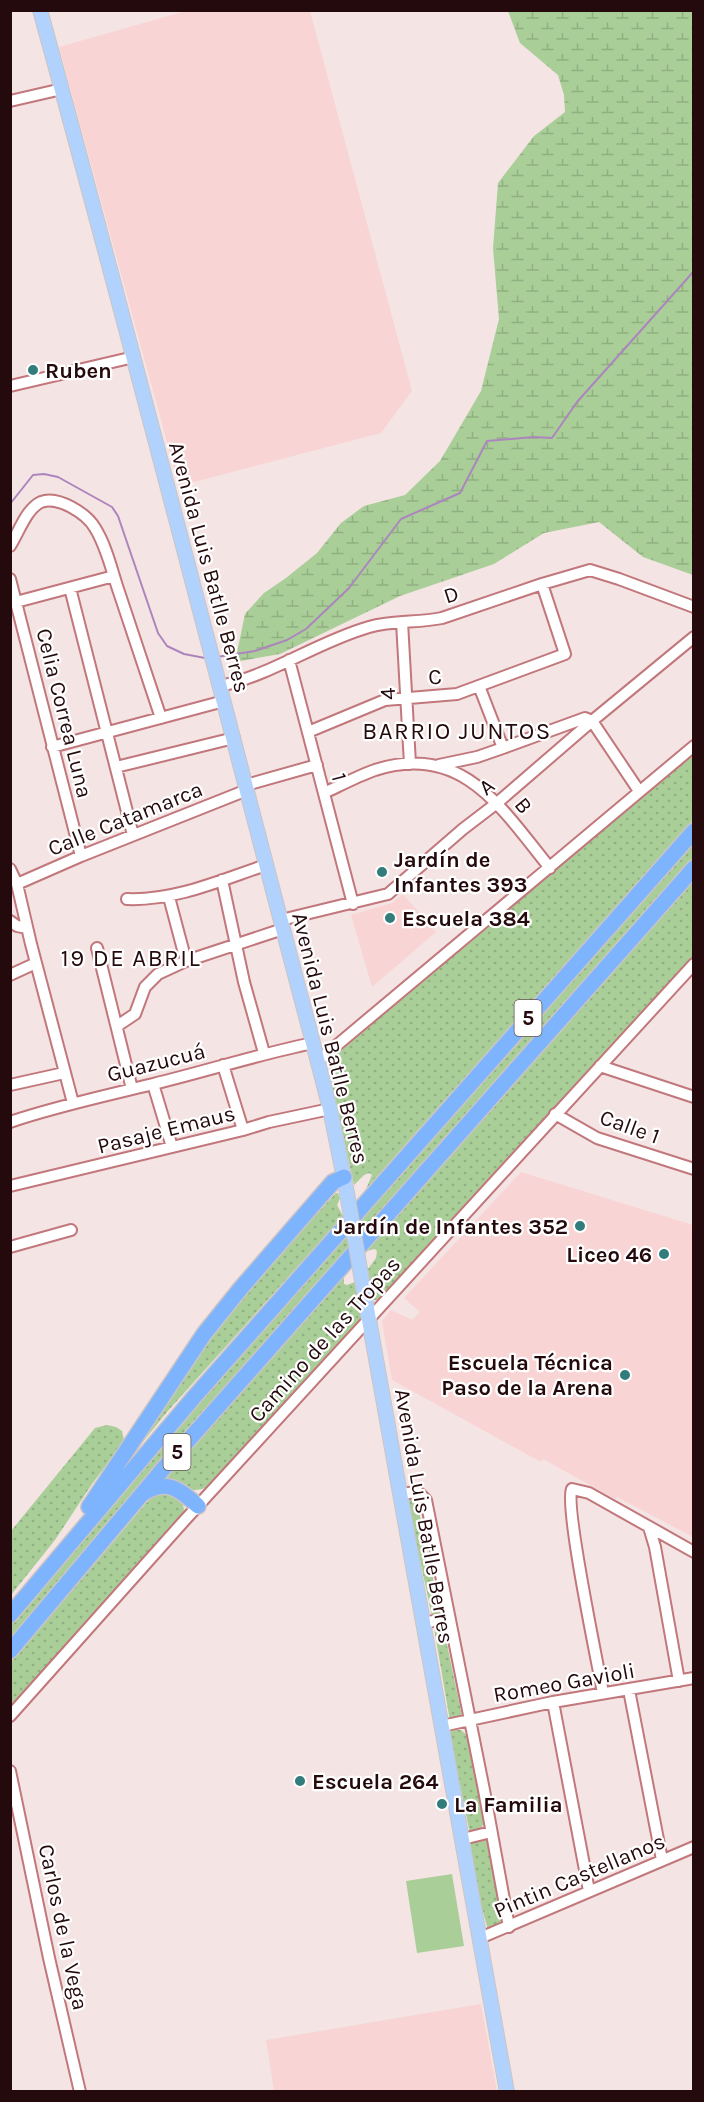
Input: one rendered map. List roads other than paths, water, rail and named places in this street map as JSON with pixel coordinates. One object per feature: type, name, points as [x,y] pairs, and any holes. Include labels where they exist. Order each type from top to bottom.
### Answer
[{"type":"highway","name":"5","points":[[10,1615],[195,1395],[693,831]]},
{"type":"highway","name":"5","points":[[10,1651],[141,1494],[693,868]]},
{"type":"highway","points":[[58,1558],[111,1472],[204,1334],[333,1182],[344,1176]]},
{"type":"highway","points":[[141,1494],[159,1486],[169,1486],[185,1494],[198,1506]]},
{"type":"main road","name":"Avenida Luis Batlle Berres","points":[[40,10],[134,357],[205,637],[247,787],[330,1109],[362,1275],[507,2091]]},
{"type":"street","points":[[10,101],[62,89]]},
{"type":"street","points":[[10,386],[134,357]]},
{"type":"street","points":[[10,546],[31,510],[41,502],[57,500],[92,523],[97,530],[114,576],[161,718]]},
{"type":"street","name":"D","points":[[220,686],[242,681],[368,627],[442,618],[583,571],[596,571],[693,607]]},
{"type":"street","points":[[16,602],[114,576]]},
{"type":"street","name":"Celia Correa Luna","points":[[10,579],[81,856]]},
{"type":"street","name":"C","points":[[308,732],[385,700],[457,694],[565,654],[542,584]]},
{"type":"street","points":[[70,588],[133,835]]},
{"type":"street","name":"4","points":[[402,622],[410,764]]},
{"type":"street","name":"A","points":[[117,1026],[135,1014],[148,982],[164,970],[236,945],[282,924],[388,894],[693,637]]},
{"type":"street","name":"1","points":[[289,660],[352,904]]},
{"type":"street","points":[[479,686],[503,748]]},
{"type":"street","points":[[52,747],[224,701]]},
{"type":"street","points":[[439,765],[503,748],[585,718],[592,721],[639,792]]},
{"type":"street","points":[[116,767],[234,738]]},
{"type":"street","points":[[318,1061],[693,746]]},
{"type":"street","name":"B","points":[[324,793],[374,771],[410,764],[439,765],[471,782],[497,803],[550,868]]},
{"type":"street","name":"Calle Catamarca","points":[[17,884],[247,787],[317,765]]},
{"type":"street","points":[[127,899],[145,900],[169,897],[266,865]]},
{"type":"street","points":[[10,869],[17,884],[16,926],[36,963],[72,1102]]},
{"type":"street","points":[[222,880],[264,1053]]},
{"type":"street","points":[[169,897],[186,961]]},
{"type":"street","points":[[97,948],[132,1089]]},
{"type":"street","points":[[10,975],[36,963]]},
{"type":"street","name":"Camino de las Tropas","points":[[10,1716],[555,1114],[691,970]]},
{"type":"street","name":"Guazucuá","points":[[10,1122],[72,1102],[153,1084],[264,1053],[313,1043]]},
{"type":"street","points":[[223,1065],[243,1130]]},
{"type":"street","points":[[600,1066],[693,1097]]},
{"type":"street","points":[[10,1085],[64,1073]]},
{"type":"street","points":[[153,1084],[172,1147]]},
{"type":"street","name":"Pasaje Emaus","points":[[10,1186],[330,1109]]},
{"type":"street","name":"Calle 1","points":[[555,1114],[597,1138],[693,1169]]},
{"type":"street","points":[[10,1247],[71,1230]]},
{"type":"street","points":[[603,1693],[572,1511],[570,1493],[572,1489],[589,1493],[693,1552]]},
{"type":"street","points":[[400,1494],[418,1492],[426,1500],[509,1927]]},
{"type":"street","points":[[649,1527],[655,1547],[679,1681]]},
{"type":"street","points":[[423,1623],[449,1618]]},
{"type":"street","name":"Romeo Gavioli","points":[[442,1726],[553,1702],[693,1678]]},
{"type":"street","points":[[629,1690],[662,1860]]},
{"type":"street","points":[[553,1702],[589,1891]]},
{"type":"street","name":"Carlos de la Vega","points":[[10,1771],[49,1958],[80,2091]]},
{"type":"street","points":[[463,1839],[491,1832]]},
{"type":"street","name":"Pintin Castellanos","points":[[480,1938],[693,1847]]},
{"type":"waterway","points":[[217,657],[255,651],[287,640],[306,629],[349,588],[401,519],[460,493],[487,441],[534,437],[552,438],[577,402],[694,271]]},
{"type":"waterway","points":[[10,504],[33,475],[44,474],[58,477],[112,507],[118,516],[158,633],[167,646],[184,654],[205,658]]},
{"type":"place","name":"Ruben","points":[[33,370]]},
{"type":"place","name":"Jardín de Infantes 393","points":[[382,872]]},
{"type":"place","name":"Escuela 384","points":[[390,918]]},
{"type":"place","name":"Jardín de Infantes 352","points":[[580,1226]]},
{"type":"place","name":"Liceo 46","points":[[664,1254]]},
{"type":"place","name":"Escuela Técnica Paso de la Arena","points":[[625,1375]]},
{"type":"place","name":"Escuela 264","points":[[300,1781]]},
{"type":"place","name":"La Familia","points":[[442,1804]]},
{"type":"district","name":"BARRIO JUNTOS","points":[[457,731]]},
{"type":"district","name":"19 DE ABRIL","points":[[131,958]]}]
